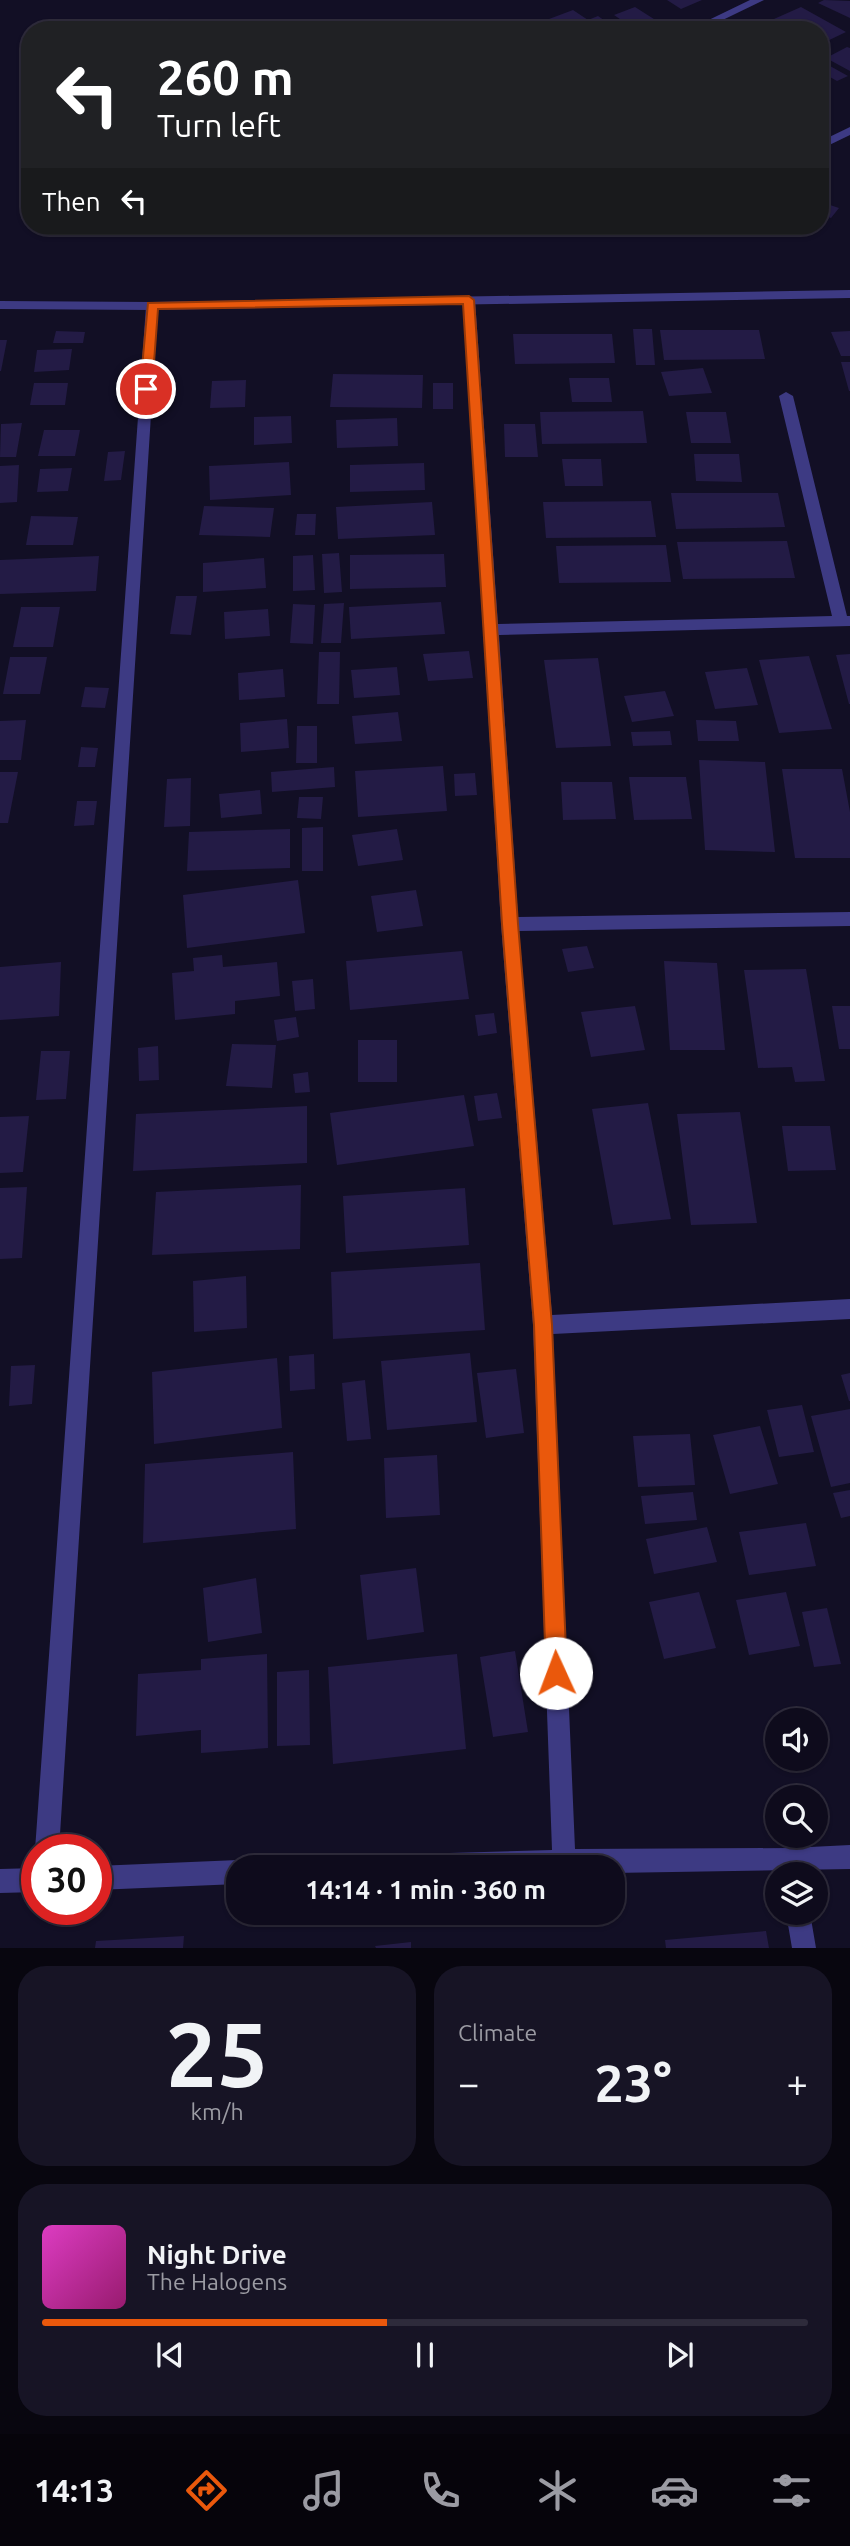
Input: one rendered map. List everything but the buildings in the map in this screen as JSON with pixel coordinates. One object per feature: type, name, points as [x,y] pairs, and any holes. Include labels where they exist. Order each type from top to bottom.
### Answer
[{"type":"street","points":[[713,21],[759,0]]},
{"type":"street","points":[[829,142],[850,130]]},
{"type":"street","points":[[0,305],[152,306],[850,294]]},
{"type":"street","points":[[469,300],[510,924],[543,1325],[564,1855]]},
{"type":"street","points":[[48,1834],[152,306]]},
{"type":"street","points":[[492,630],[845,621],[786,396]]},
{"type":"street","points":[[510,924],[850,919]]},
{"type":"street","points":[[543,1325],[850,1309]]},
{"type":"street","points":[[820,1862],[850,1857]]},
{"type":"street","points":[[625,1863],[765,1866]]},
{"type":"street","points":[[112,1877],[226,1873]]},
{"type":"street","points":[[0,1881],[21,1880]]},
{"type":"street","points":[[800,1925],[804,1948]]},
{"type":"route","points":[[146,389],[152,306],[469,300],[510,924],[543,1325],[556,1673]]}]
